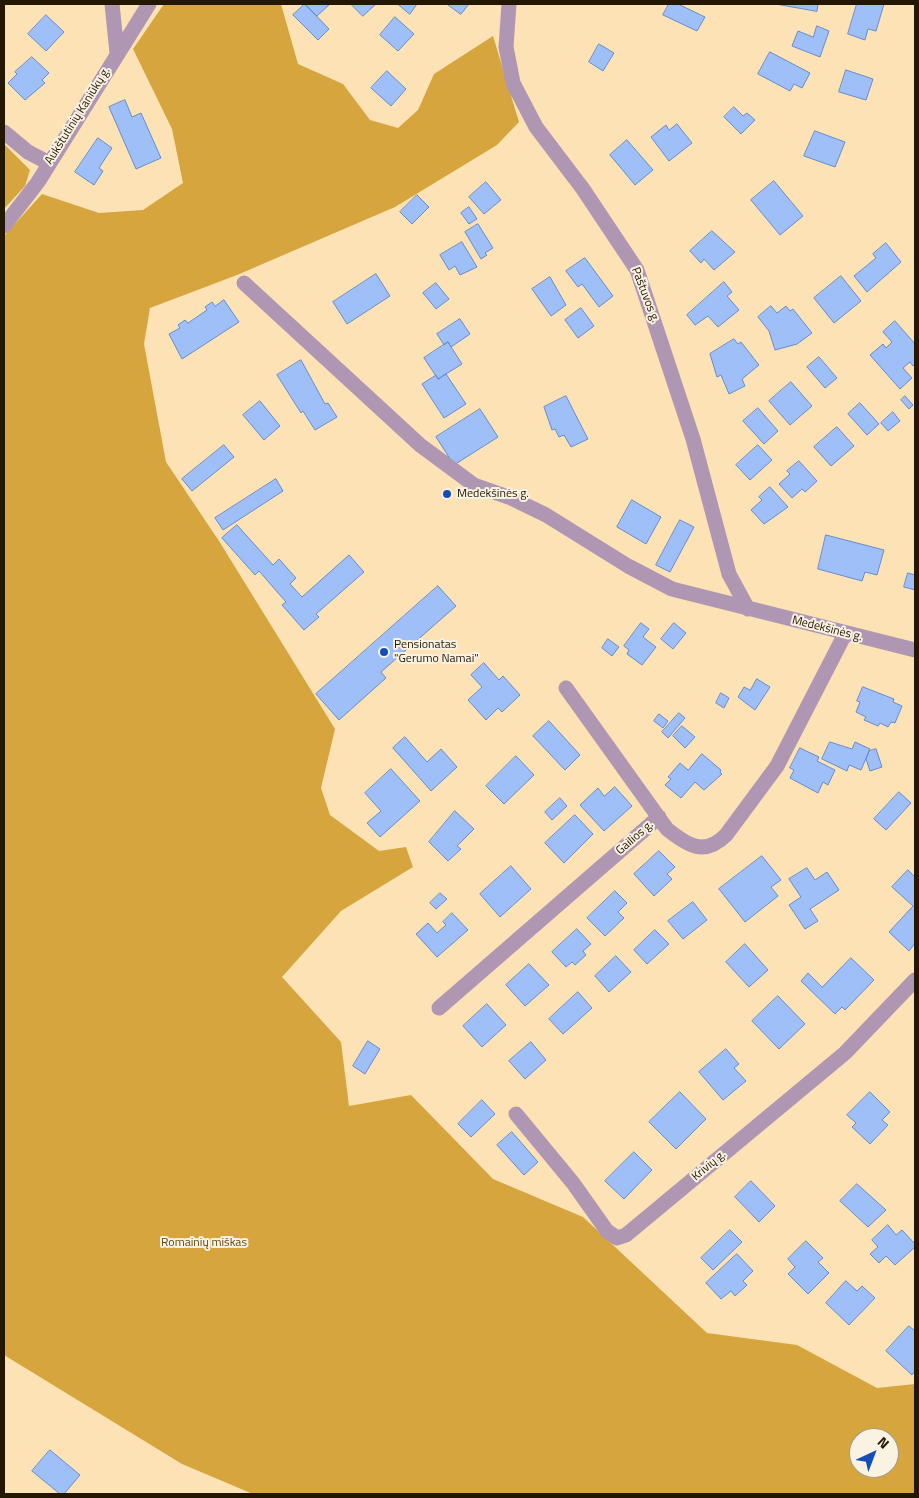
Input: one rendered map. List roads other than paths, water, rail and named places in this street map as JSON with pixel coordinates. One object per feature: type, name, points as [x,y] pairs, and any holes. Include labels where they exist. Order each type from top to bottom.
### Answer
[{"type":"street","points":[[112,4],[117,53]]},
{"type":"street","name":"Aukštutinių Kaniūkų g.","points":[[4,226],[22,205],[149,4]]},
{"type":"street","name":"Paštuvos g.","points":[[508,4],[506,47],[513,83],[536,127],[593,204],[637,270],[653,312],[693,439],[729,574],[748,609]]},
{"type":"street","points":[[4,132],[28,152],[49,163]]},
{"type":"street","name":"Medekšinės g.","points":[[244,283],[420,445],[474,485],[511,498],[546,515],[628,566],[672,589],[845,634],[915,650]]},
{"type":"street","name":"Gailios g.","points":[[439,1008],[658,818],[667,829],[690,845],[703,848],[717,844],[777,766],[845,634]]},
{"type":"street","points":[[566,688],[658,818]]},
{"type":"street","name":"Krivių g.","points":[[516,1114],[573,1183],[607,1231],[617,1238],[626,1235],[845,1052],[915,980]]},
{"type":"place","name":"Medekšinės g.","points":[[447,494]]},
{"type":"place","name":"Pensionatas \"Gerumo Namai\"","points":[[384,652]]},
{"type":"park label","name":"Romainių miškas","points":[[204,1243]]}]
